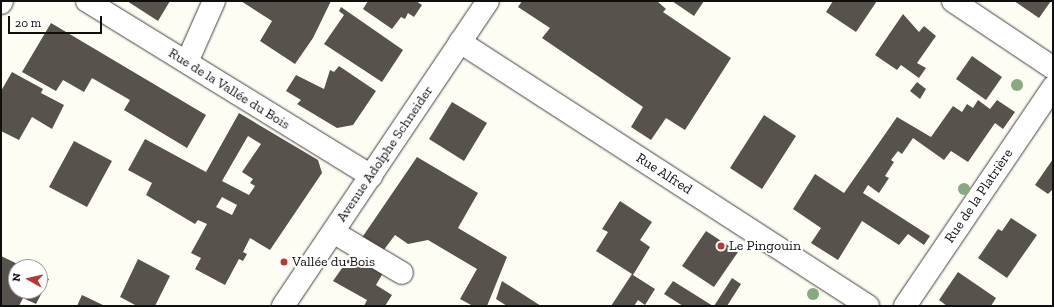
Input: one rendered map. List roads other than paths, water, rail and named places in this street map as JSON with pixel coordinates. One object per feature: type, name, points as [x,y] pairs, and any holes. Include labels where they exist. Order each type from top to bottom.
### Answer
[{"type":"street","name":"Rue de la Vallée du Bois","points":[[87,1],[371,176]]},
{"type":"street","points":[[187,62],[214,1]]},
{"type":"street","name":"Avenue Adolphe Schneider","points":[[283,306],[488,1]]},
{"type":"street","points":[[953,1],[1053,68]]},
{"type":"street","name":"Rue Alfred","points":[[460,42],[868,306]]},
{"type":"street","name":"Rue de la Platrière","points":[[905,306],[1053,87]]},
{"type":"street","points":[[333,232],[402,273]]},
{"type":"place","name":"Le Pingouin","points":[[721,246]]},
{"type":"place","name":"Vallée du Bois","points":[[284,262]]}]
